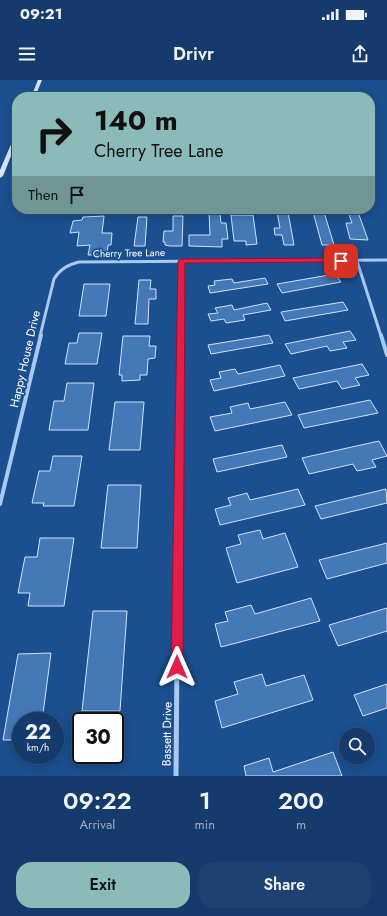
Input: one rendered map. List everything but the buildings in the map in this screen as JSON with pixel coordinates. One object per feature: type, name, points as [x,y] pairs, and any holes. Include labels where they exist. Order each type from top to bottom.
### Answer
[{"type":"main road","points":[[34,92],[40,80]]},
{"type":"main road","points":[[0,176],[12,147]]},
{"type":"street","name":"Cherry Tree Lane","points":[[64,267],[79,262],[387,260]]},
{"type":"street","name":"Bassett Drive","points":[[176,776],[181,261]]},
{"type":"street","points":[[357,261],[387,355]]},
{"type":"street","name":"Happy House Drive","points":[[0,504],[54,279],[59,271],[64,267]]},
{"type":"route","points":[[177,667],[181,261],[341,261]]}]
